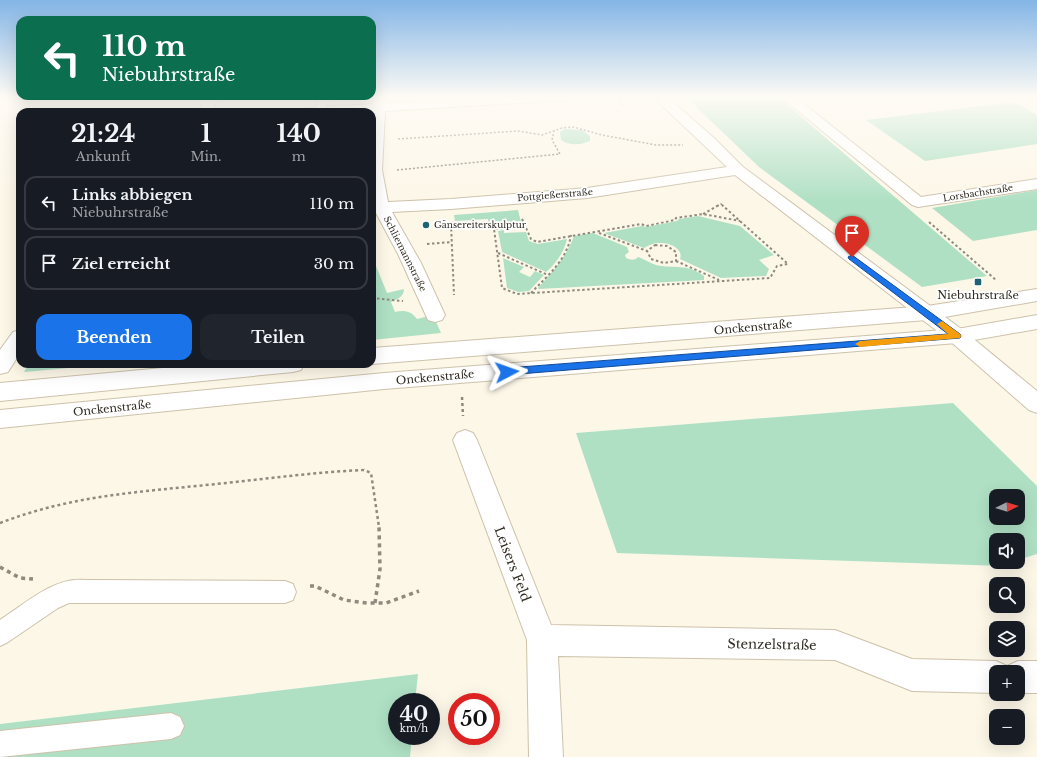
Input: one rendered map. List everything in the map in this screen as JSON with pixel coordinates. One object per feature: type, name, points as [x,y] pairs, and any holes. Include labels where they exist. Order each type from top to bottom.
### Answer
[{"type":"street","points":[[698,131],[738,170],[957,336],[1037,404]]},
{"type":"street","points":[[830,131],[918,202]]},
{"type":"street","name":"Pottgießerstraße","points":[[377,208],[450,204],[587,193],[738,170]]},
{"type":"street","name":"Lorsbachstraße","points":[[918,202],[1037,184]]},
{"type":"street","name":"Schliemannstraße","points":[[376,187],[377,208],[403,247],[436,315]]},
{"type":"street","name":"Onckenstraße","points":[[376,356],[927,313],[1037,295]]},
{"type":"street","name":"Onckenstraße","points":[[0,419],[460,375],[957,336],[1037,322]]},
{"type":"street","points":[[0,366],[16,343]]},
{"type":"street","points":[[0,392],[251,368]]},
{"type":"street","name":"Leisers Feld","points":[[465,440],[542,640],[546,757]]},
{"type":"street","name":"Stenzelstraße","points":[[542,640],[835,645],[912,675],[989,677]]},
{"type":"street","points":[[1025,677],[1037,677]]},
{"type":"lane","points":[[0,634],[50,600],[68,592],[285,592]]},
{"type":"lane","points":[[0,744],[171,726]]},
{"type":"path","points":[[376,141],[513,131]]},
{"type":"path","points":[[520,131],[542,135],[552,131]]},
{"type":"path","points":[[376,172],[560,154],[552,140],[553,131]]},
{"type":"path","points":[[591,131],[602,135],[656,145],[673,146],[709,141]]},
{"type":"path","points":[[517,199],[524,228],[531,239],[537,242],[595,231],[647,252],[651,259],[657,262],[664,263],[676,261],[721,281]]},
{"type":"path","points":[[918,202],[913,208],[1018,299]]},
{"type":"path","points":[[436,315],[454,320],[450,204]]},
{"type":"path","points":[[503,229],[494,229],[502,288],[517,294],[770,278],[777,266],[788,264],[721,204],[703,214]]},
{"type":"path","points":[[599,232],[641,224],[646,226],[675,220],[676,218],[703,214],[741,222]]},
{"type":"path","points":[[531,293],[548,275],[565,253],[568,248],[571,235]]},
{"type":"path","points":[[647,252],[654,245],[667,246],[676,252],[676,261]]},
{"type":"path","points":[[498,253],[548,275]]},
{"type":"path","points":[[460,375],[465,440]]},
{"type":"path","points":[[0,523],[14,516],[64,502],[112,493],[364,470],[371,473],[381,530],[381,567],[375,603]]},
{"type":"path","points":[[285,592],[300,584],[315,586],[344,600],[386,603],[419,591]]},
{"type":"green space","points":[[584,131],[590,136],[590,141],[575,144],[564,142],[561,140],[560,132]]},
{"type":"green space","points":[[722,131],[818,131],[987,276],[922,287],[759,167]]},
{"type":"green space","points":[[882,131],[1037,131],[1037,144],[925,161]]},
{"type":"green space","points":[[1037,190],[1037,230],[973,241],[932,208]]},
{"type":"green space","points":[[518,210],[521,222],[503,223],[503,226],[489,227],[488,219],[455,221],[454,215]]},
{"type":"green space","points":[[698,216],[740,226],[774,255],[759,260],[769,269],[766,276],[721,278],[680,259],[680,252],[674,246],[657,243],[651,244],[644,248],[604,233],[642,226],[646,227]]},
{"type":"green space","points":[[504,230],[504,233],[526,232],[529,241],[538,244],[567,239],[564,249],[559,257],[546,272],[502,252],[498,231]]},
{"type":"green space","points":[[593,233],[627,247],[629,252],[625,255],[626,258],[632,260],[638,257],[656,265],[692,269],[704,276],[704,280],[539,289],[538,288],[563,258],[574,236]]},
{"type":"green space","points":[[503,258],[524,267],[519,272],[530,277],[535,271],[544,275],[529,291],[518,292],[507,288]]},
{"type":"green space","points":[[376,266],[387,293],[404,289],[403,294],[398,299],[391,302],[395,312],[407,312],[412,314],[417,319],[433,315],[441,333],[376,340]]},
{"type":"green space","points":[[26,368],[69,368],[24,372]]},
{"type":"green space","points":[[953,403],[1037,486],[1037,554],[1025,558],[1025,533],[989,533],[989,566],[617,553],[576,433]]},
{"type":"green space","points":[[418,674],[416,693],[388,693],[388,745],[411,745],[410,757],[0,757],[0,724]]},
{"type":"slow traffic","points":[[860,344],[957,336],[942,324]]},
{"type":"place","name":"Gänsereiterskulptur","points":[[426,225]]},
{"type":"place","name":"Niebuhrstraße","points":[[978,282]]},
{"type":"route","points":[[507,372],[957,336],[852,257]]}]
